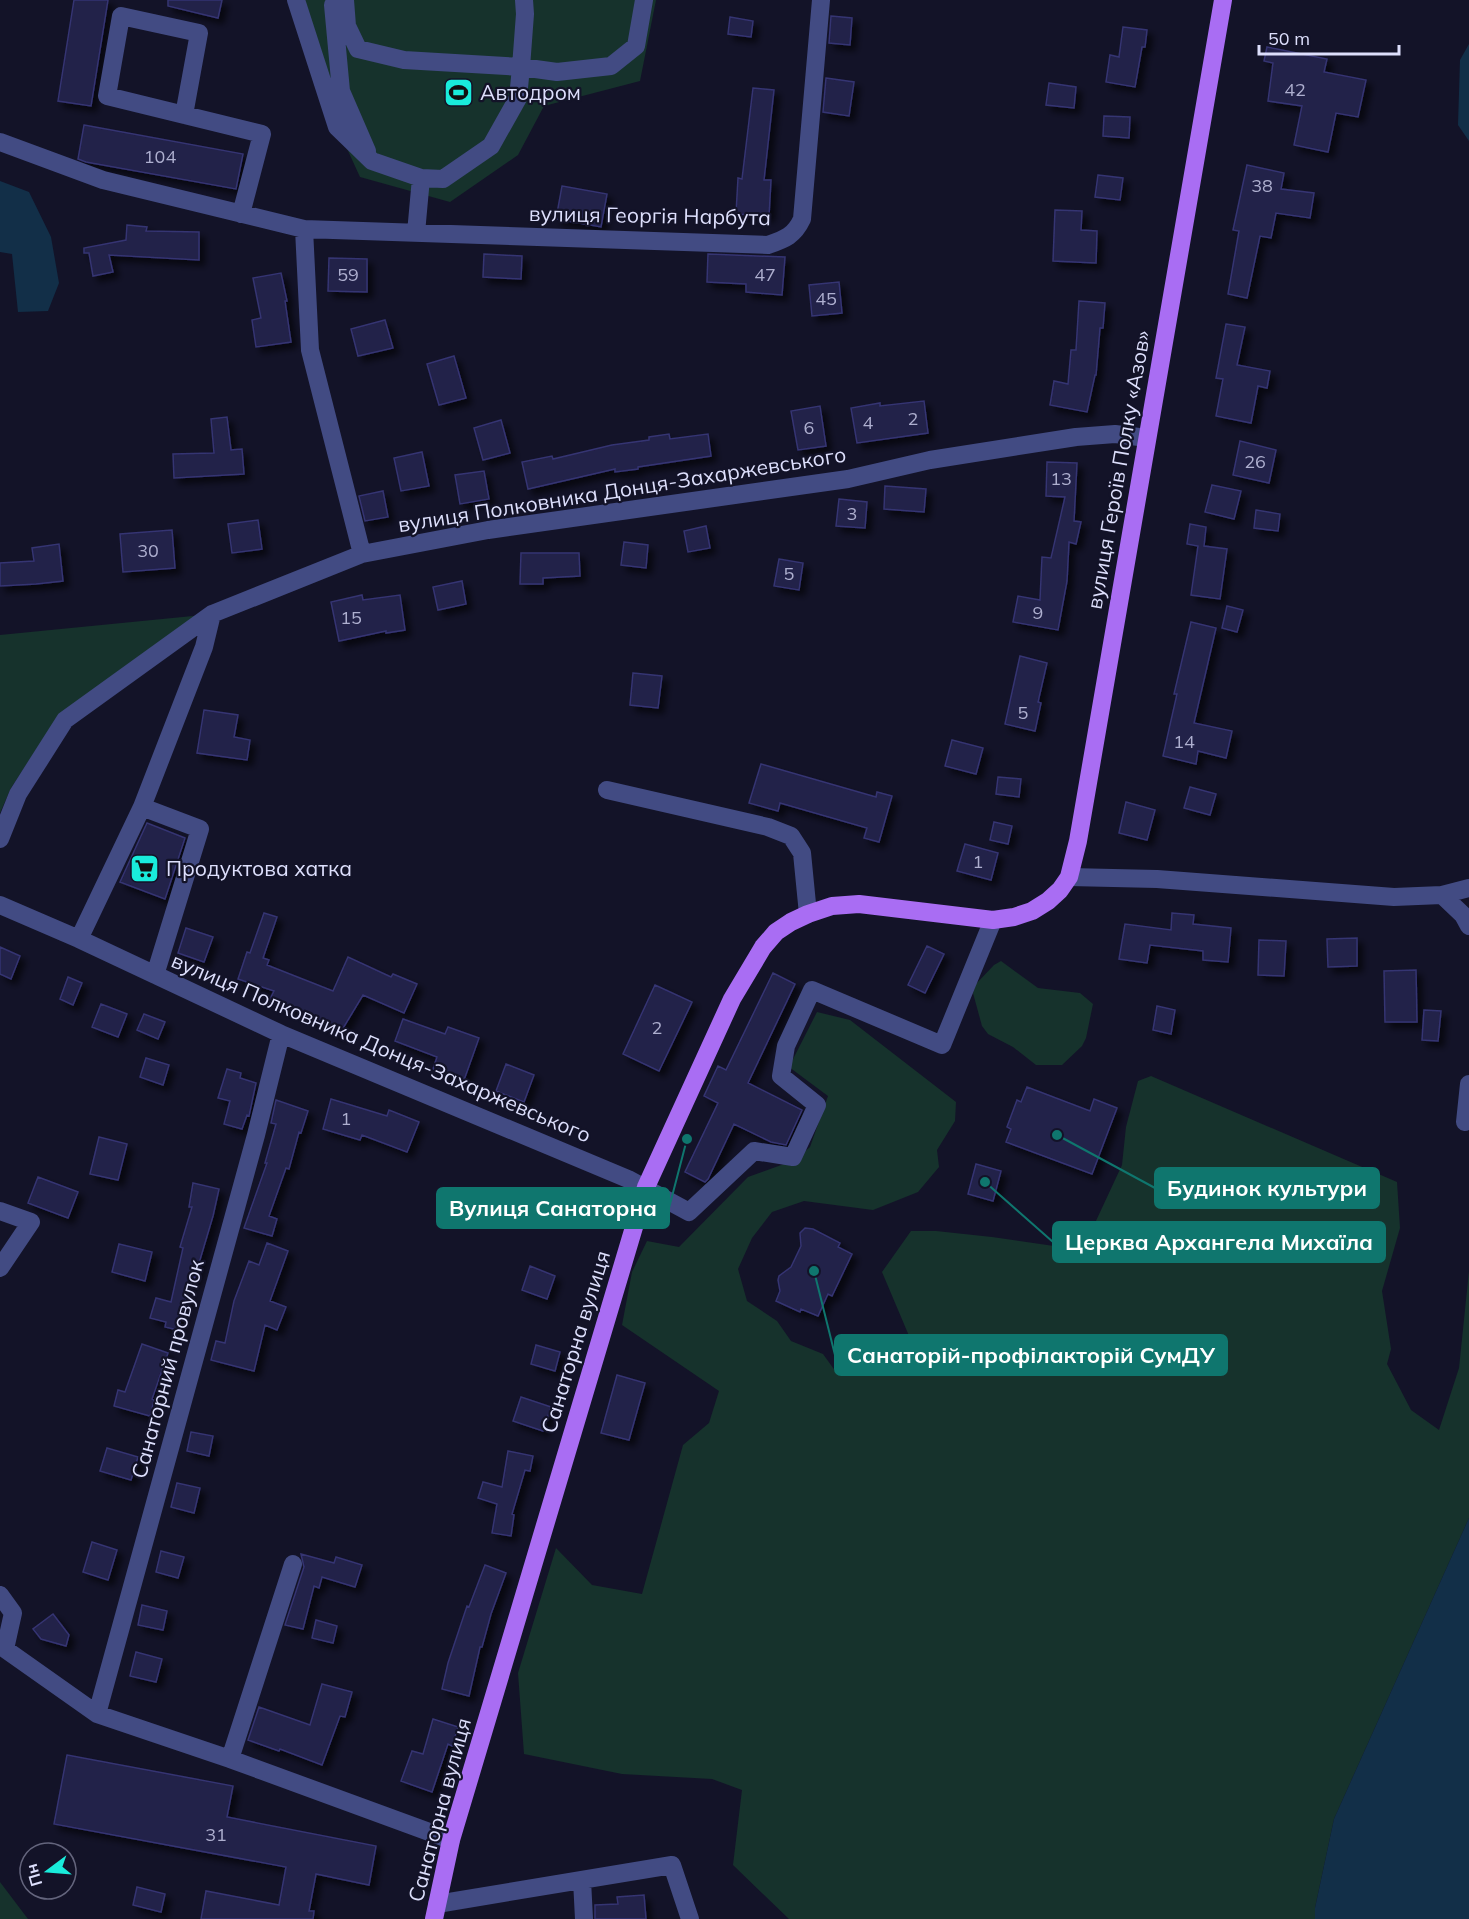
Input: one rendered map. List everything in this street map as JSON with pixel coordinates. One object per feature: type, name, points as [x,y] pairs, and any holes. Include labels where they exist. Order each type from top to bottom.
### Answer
[{"type":"main road","name":"вулиця Героїв Полку «Азов»","points":[[1014,917],[1032,911],[1060,890],[1069,877],[1078,841],[1222,0]]},
{"type":"main road","name":"Санаторна вулиця","points":[[435,1911],[451,1840],[646,1187],[732,999],[763,947],[776,932],[808,914],[832,906],[860,904],[993,920],[1014,917]]},
{"type":"street","points":[[297,0],[337,127],[372,161],[421,178],[443,179],[491,146],[518,98],[525,14],[524,0]]},
{"type":"street","points":[[333,0],[341,91],[372,161]]},
{"type":"street","points":[[345,0],[347,26],[358,49],[404,60],[521,67],[557,72],[611,66],[636,46],[644,0]]},
{"type":"street","name":"вулиця Георгія Нарбута","points":[[0,142],[103,180],[304,229],[768,244],[783,239],[797,230],[802,219],[821,0]]},
{"type":"street","points":[[184,115],[199,33],[122,8],[107,96],[184,115],[262,134],[241,214]]},
{"type":"street","points":[[416,233],[421,178]]},
{"type":"street","points":[[304,229],[310,350],[362,555]]},
{"type":"street","name":"вулиця Полковника Донця-Захаржевського","points":[[0,839],[18,794],[65,720],[212,614],[362,555],[488,530],[848,479],[930,460],[1076,437],[1115,434],[1148,438]]},
{"type":"street","points":[[79,939],[142,807],[204,647],[212,614]]},
{"type":"street","points":[[608,790],[768,827],[791,836],[802,853],[808,914]]},
{"type":"street","points":[[142,807],[200,829],[155,975]]},
{"type":"street","points":[[1069,877],[1157,879],[1394,897],[1442,895],[1469,888]]},
{"type":"street","points":[[1442,895],[1463,915],[1469,926]]},
{"type":"street","name":"вулиця Полковника Донця-Захаржевського","points":[[0,905],[79,939],[281,1034],[646,1187],[690,1212],[754,1151],[793,1156],[817,1105],[781,1076],[786,1046],[812,990],[942,1045],[993,920]]},
{"type":"street","name":"Санаторний провулок","points":[[97,1714],[253,1146],[281,1034]]},
{"type":"street","points":[[1465,1122],[1469,1084]]},
{"type":"street","points":[[0,1211],[31,1222],[0,1268]]},
{"type":"street","points":[[230,1759],[293,1564]]},
{"type":"street","points":[[0,1595],[13,1613],[2,1650],[97,1714],[230,1759],[451,1840]]},
{"type":"street","points":[[435,1911],[582,1880],[672,1865],[690,1919]]},
{"type":"street","points":[[582,1880],[584,1919]]},
{"type":"green space","name":"Автодром","points":[[305,0],[656,0],[640,81],[544,106],[518,155],[450,202],[360,177],[327,105]]},
{"type":"green space","points":[[203,615],[59,715],[11,788],[0,813],[0,635]]},
{"type":"green space","points":[[1001,961],[1038,988],[1080,993],[1093,1004],[1086,1038],[1082,1046],[1062,1065],[1036,1065],[1013,1047],[988,1034],[982,1026],[973,993],[976,984]]},
{"type":"green space","points":[[817,1012],[850,1020],[956,1102],[955,1121],[937,1150],[939,1167],[918,1192],[873,1210],[804,1201],[772,1212],[752,1238],[738,1269],[747,1301],[777,1321],[791,1341],[823,1354],[836,1372],[915,1350],[882,1272],[911,1231],[936,1231],[1054,1246],[1095,1223],[1122,1165],[1126,1127],[1138,1081],[1151,1076],[1397,1182],[1400,1228],[1382,1291],[1391,1349],[1387,1364],[1411,1410],[1439,1430],[1459,1368],[1469,1271],[1469,1518],[1334,1819],[1315,1908],[1315,1919],[789,1919],[733,1865],[742,1790],[712,1779],[622,1774],[524,1754],[518,1673],[556,1548],[592,1585],[642,1594],[683,1445],[709,1423],[719,1391],[622,1325],[632,1272],[647,1241],[679,1247],[748,1177],[795,1160],[810,1147],[828,1096],[789,1067]]},
{"type":"green space","points":[[0,1882],[28,1919],[0,1919]]},
{"type":"water","points":[[1469,44],[1469,141],[1458,125],[1460,60]]},
{"type":"water","points":[[0,181],[29,192],[51,237],[59,283],[48,311],[18,312],[12,254],[0,252]]},
{"type":"water","points":[[1469,1518],[1469,1919],[1315,1919],[1315,1908],[1334,1819]]},
{"type":"building","points":[[74,0],[108,0],[91,106],[58,101]]},
{"type":"building","points":[[168,0],[222,0],[218,18],[168,6]]},
{"type":"building","points":[[831,16],[852,18],[850,45],[829,43]]},
{"type":"building","points":[[730,17],[753,21],[751,37],[728,34]]},
{"type":"building","points":[[1123,27],[1147,30],[1135,87],[1106,82],[1110,55],[1119,57]]},
{"type":"building","points":[[1267,47],[1327,59],[1324,72],[1366,80],[1358,117],[1336,113],[1328,152],[1294,145],[1302,106],[1268,101],[1273,63],[1264,61]]},
{"type":"building","points":[[826,78],[854,82],[849,116],[823,112]]},
{"type":"building","points":[[1049,83],[1076,87],[1074,108],[1046,105]]},
{"type":"building","points":[[753,88],[774,90],[764,180],[771,180],[769,216],[736,214],[738,178],[742,179]]},
{"type":"building","points":[[1104,116],[1130,117],[1129,138],[1103,136]]},
{"type":"building","points":[[84,125],[243,154],[236,189],[78,159]]},
{"type":"building","points":[[1247,165],[1284,173],[1281,189],[1314,193],[1310,218],[1276,213],[1271,238],[1260,236],[1247,298],[1228,294],[1239,231],[1233,230]]},
{"type":"building","points":[[1098,175],[1123,178],[1120,200],[1095,197]]},
{"type":"building","points":[[562,186],[607,194],[601,227],[556,219]]},
{"type":"building","points":[[1055,210],[1082,211],[1081,230],[1097,231],[1096,263],[1053,261]]},
{"type":"building","points":[[127,225],[147,227],[146,231],[199,232],[199,260],[109,255],[113,272],[93,276],[89,253],[84,253],[84,248],[126,240]]},
{"type":"building","points":[[484,254],[522,256],[521,279],[483,277]]},
{"type":"building","points":[[708,254],[785,257],[782,295],[746,292],[746,284],[707,282]]},
{"type":"building","points":[[329,258],[367,259],[367,292],[328,291]]},
{"type":"building","points":[[281,273],[287,301],[285,301],[291,342],[256,347],[252,320],[261,318],[253,278]]},
{"type":"building","points":[[839,282],[842,313],[812,316],[809,285]]},
{"type":"building","points":[[1079,301],[1105,303],[1103,328],[1100,328],[1096,375],[1087,412],[1050,405],[1054,381],[1068,384],[1071,350],[1076,350]]},
{"type":"building","points":[[385,320],[393,348],[358,356],[351,329]]},
{"type":"building","points":[[1226,324],[1245,327],[1237,365],[1270,371],[1267,388],[1258,386],[1251,423],[1216,416],[1223,379],[1216,378]]},
{"type":"building","points":[[454,356],[466,398],[439,405],[427,364]]},
{"type":"building","points":[[924,401],[928,433],[857,443],[851,408],[880,403],[880,406]]},
{"type":"building","points":[[820,406],[826,446],[798,450],[791,411]]},
{"type":"building","points":[[227,417],[231,450],[242,449],[244,474],[174,478],[173,454],[214,453],[211,419]]},
{"type":"building","points":[[501,420],[510,453],[483,460],[474,428]]},
{"type":"building","points":[[669,434],[670,439],[708,434],[711,456],[638,467],[638,469],[615,472],[615,469],[528,489],[522,462],[552,456],[553,459]]},
{"type":"building","points":[[1240,441],[1276,450],[1269,483],[1233,475]]},
{"type":"building","points":[[422,452],[429,486],[401,491],[394,458]]},
{"type":"building","points":[[1047,462],[1077,463],[1074,521],[1081,522],[1076,544],[1069,542],[1067,581],[1058,630],[1013,622],[1018,596],[1040,600],[1042,557],[1051,558],[1065,497],[1046,496]]},
{"type":"building","points":[[484,471],[489,499],[460,504],[455,475]]},
{"type":"building","points":[[1212,485],[1241,491],[1234,519],[1205,512]]},
{"type":"building","points":[[885,486],[926,489],[924,512],[884,509]]},
{"type":"building","points":[[383,491],[388,517],[365,521],[359,496]]},
{"type":"building","points":[[839,499],[867,502],[865,528],[836,526]]},
{"type":"building","points":[[1256,510],[1280,514],[1278,531],[1254,528]]},
{"type":"building","points":[[258,520],[262,549],[232,553],[228,524]]},
{"type":"building","points":[[1190,524],[1206,527],[1204,546],[1227,549],[1220,599],[1191,595],[1198,546],[1187,544]]},
{"type":"building","points":[[706,526],[710,548],[688,552],[684,531]]},
{"type":"building","points":[[172,530],[175,568],[123,572],[120,534]]},
{"type":"building","points":[[624,542],[648,545],[646,568],[621,565]]},
{"type":"building","points":[[59,544],[63,581],[0,586],[0,563],[34,561],[32,548]]},
{"type":"building","points":[[521,553],[579,553],[580,576],[543,578],[543,584],[520,584]]},
{"type":"building","points":[[779,559],[803,563],[799,590],[774,586]]},
{"type":"building","points":[[462,581],[466,604],[438,610],[433,587]]},
{"type":"building","points":[[362,595],[363,600],[400,595],[405,630],[386,633],[386,631],[339,641],[331,602]]},
{"type":"building","points":[[1227,606],[1243,610],[1237,632],[1222,628]]},
{"type":"building","points":[[1191,622],[1216,628],[1194,723],[1232,731],[1226,758],[1198,751],[1196,764],[1163,756],[1177,694],[1174,694]]},
{"type":"building","points":[[1020,656],[1047,663],[1038,702],[1041,703],[1035,731],[1005,724]]},
{"type":"building","points":[[633,673],[662,676],[658,708],[630,705]]},
{"type":"building","points":[[204,710],[238,715],[234,737],[250,740],[247,760],[197,753]]},
{"type":"building","points":[[952,740],[983,748],[976,774],[945,766]]},
{"type":"building","points":[[761,764],[876,797],[877,792],[892,796],[879,842],[864,838],[867,828],[780,803],[778,811],[749,803]]},
{"type":"building","points":[[998,777],[1021,779],[1019,797],[996,794]]},
{"type":"building","points":[[1190,787],[1216,794],[1210,815],[1184,808]]},
{"type":"building","points":[[1126,802],[1155,810],[1147,840],[1119,833]]},
{"type":"building","points":[[994,822],[1012,826],[1008,844],[990,840]]},
{"type":"building","points":[[147,823],[185,838],[165,899],[120,882]]},
{"type":"building","points":[[965,844],[998,853],[991,880],[957,871]]},
{"type":"building","points":[[264,913],[277,917],[263,958],[269,960],[267,965],[333,991],[348,957],[391,977],[393,974],[417,984],[404,1013],[363,995],[339,1035],[307,1016],[308,1014],[270,999],[274,991],[238,979]]},
{"type":"building","points":[[1172,913],[1194,915],[1193,924],[1231,928],[1228,962],[1203,960],[1203,951],[1150,945],[1147,963],[1119,959],[1125,924],[1171,930]]},
{"type":"building","points":[[186,928],[213,937],[204,962],[178,953]]},
{"type":"building","points":[[1357,938],[1357,966],[1328,967],[1327,939]]},
{"type":"building","points":[[1259,940],[1286,941],[1284,976],[1258,975]]},
{"type":"building","points":[[927,946],[944,954],[925,993],[908,985]]},
{"type":"building","points":[[0,947],[20,956],[11,979],[0,974]]},
{"type":"building","points":[[1416,970],[1417,1022],[1385,1022],[1384,971]]},
{"type":"building","points":[[773,973],[795,984],[748,1083],[802,1110],[786,1145],[771,1142],[734,1124],[705,1182],[685,1172],[718,1103],[704,1096],[718,1066],[726,1070]]},
{"type":"building","points":[[68,977],[82,983],[73,1005],[60,999]]},
{"type":"building","points":[[655,985],[692,1002],[659,1071],[623,1054]]},
{"type":"building","points":[[101,1004],[127,1014],[118,1037],[92,1027]]},
{"type":"building","points":[[1157,1006],[1175,1010],[1171,1034],[1153,1030]]},
{"type":"building","points":[[1424,1010],[1441,1011],[1438,1041],[1422,1040]]},
{"type":"building","points":[[144,1014],[165,1022],[158,1039],[137,1030]]},
{"type":"building","points":[[403,1019],[445,1034],[448,1027],[479,1038],[464,1080],[433,1069],[437,1057],[395,1041]]},
{"type":"building","points":[[146,1058],[169,1065],[163,1085],[140,1077]]},
{"type":"building","points":[[506,1064],[534,1075],[524,1102],[496,1091]]},
{"type":"building","points":[[227,1069],[241,1073],[240,1078],[256,1083],[249,1116],[247,1115],[242,1129],[224,1124],[230,1101],[218,1098]]},
{"type":"building","points":[[1027,1087],[1090,1111],[1094,1099],[1117,1108],[1092,1174],[1006,1142],[1011,1129],[1007,1127],[1017,1100],[1021,1102]]},
{"type":"building","points":[[331,1099],[387,1116],[389,1110],[419,1122],[407,1152],[362,1135],[360,1140],[323,1129]]},
{"type":"building","points":[[276,1100],[308,1111],[301,1133],[299,1132],[289,1169],[286,1168],[269,1216],[277,1219],[272,1236],[244,1228],[267,1163],[265,1163],[276,1124],[271,1123]]},
{"type":"building","points":[[99,1137],[127,1144],[118,1180],[90,1174]]},
{"type":"building","points":[[976,1164],[1001,1171],[993,1201],[968,1194]]},
{"type":"building","points":[[38,1177],[78,1192],[68,1218],[28,1203]]},
{"type":"building","points":[[193,1183],[219,1189],[178,1330],[165,1327],[166,1322],[150,1318],[156,1298],[171,1302],[183,1248],[180,1247],[192,1207],[189,1207]]},
{"type":"building","points":[[805,1228],[813,1229],[840,1243],[838,1247],[852,1254],[832,1296],[828,1294],[818,1316],[801,1309],[800,1312],[776,1301],[780,1291],[779,1276],[791,1267],[801,1246],[800,1233]]},
{"type":"building","points":[[267,1243],[288,1251],[270,1301],[286,1307],[277,1330],[265,1325],[254,1371],[211,1360],[216,1341],[225,1343],[234,1301],[249,1261],[259,1265]]},
{"type":"building","points":[[119,1244],[152,1252],[145,1281],[112,1272]]},
{"type":"building","points":[[530,1266],[555,1276],[547,1299],[522,1290]]},
{"type":"building","points":[[142,1344],[168,1353],[152,1399],[154,1400],[150,1416],[114,1406],[118,1390],[125,1392]]},
{"type":"building","points":[[536,1345],[560,1352],[555,1371],[531,1364]]},
{"type":"building","points":[[617,1375],[645,1383],[629,1440],[601,1433]]},
{"type":"building","points":[[521,1397],[551,1407],[543,1431],[513,1421]]},
{"type":"building","points":[[191,1432],[213,1436],[209,1456],[187,1451]]},
{"type":"building","points":[[107,1448],[138,1457],[131,1480],[100,1471]]},
{"type":"building","points":[[508,1451],[533,1456],[530,1471],[525,1470],[512,1514],[514,1515],[511,1536],[492,1533],[497,1504],[478,1498],[483,1482],[502,1487]]},
{"type":"building","points":[[177,1483],[200,1488],[194,1513],[171,1507]]},
{"type":"building","points":[[92,1542],[117,1550],[108,1580],[83,1572]]},
{"type":"building","points":[[161,1551],[184,1557],[178,1578],[156,1572]]},
{"type":"building","points":[[301,1554],[334,1563],[336,1557],[362,1565],[355,1587],[322,1577],[319,1588],[314,1586],[303,1629],[285,1625],[304,1567]]},
{"type":"building","points":[[485,1565],[506,1573],[482,1647],[480,1647],[469,1696],[442,1689],[467,1606],[469,1607]]},
{"type":"building","points":[[142,1605],[167,1611],[163,1630],[138,1625]]},
{"type":"building","points":[[53,1614],[69,1635],[66,1646],[41,1639],[33,1629]]},
{"type":"building","points":[[316,1620],[337,1626],[333,1643],[312,1638]]},
{"type":"building","points":[[136,1652],[162,1659],[156,1682],[130,1676]]},
{"type":"building","points":[[322,1684],[352,1692],[345,1717],[340,1716],[322,1765],[248,1740],[259,1707],[310,1725]]},
{"type":"building","points":[[433,1719],[458,1727],[452,1746],[448,1744],[432,1792],[401,1781],[412,1751],[423,1754]]},
{"type":"building","points":[[67,1755],[233,1786],[227,1817],[376,1846],[369,1885],[316,1874],[309,1911],[314,1911],[313,1919],[201,1919],[206,1891],[279,1905],[286,1867],[54,1824]]},
{"type":"building","points":[[137,1887],[165,1894],[161,1912],[133,1905]]},
{"type":"building","points":[[644,1895],[646,1919],[595,1919],[595,1905],[618,1904],[617,1897]]},
{"type":"place","name":"Автодром","points":[[459,93]]},
{"type":"place","name":"Продуктова хатка","points":[[145,869]]},
{"type":"place","name":"Будинок культури","points":[[1057,1135]]},
{"type":"place","name":"Вулиця Санаторна","points":[[687,1139]]},
{"type":"place","name":"Церква Архангела Михаїла","points":[[985,1182]]},
{"type":"place","name":"Санаторій-профілакторій СумДУ","points":[[814,1271]]}]
